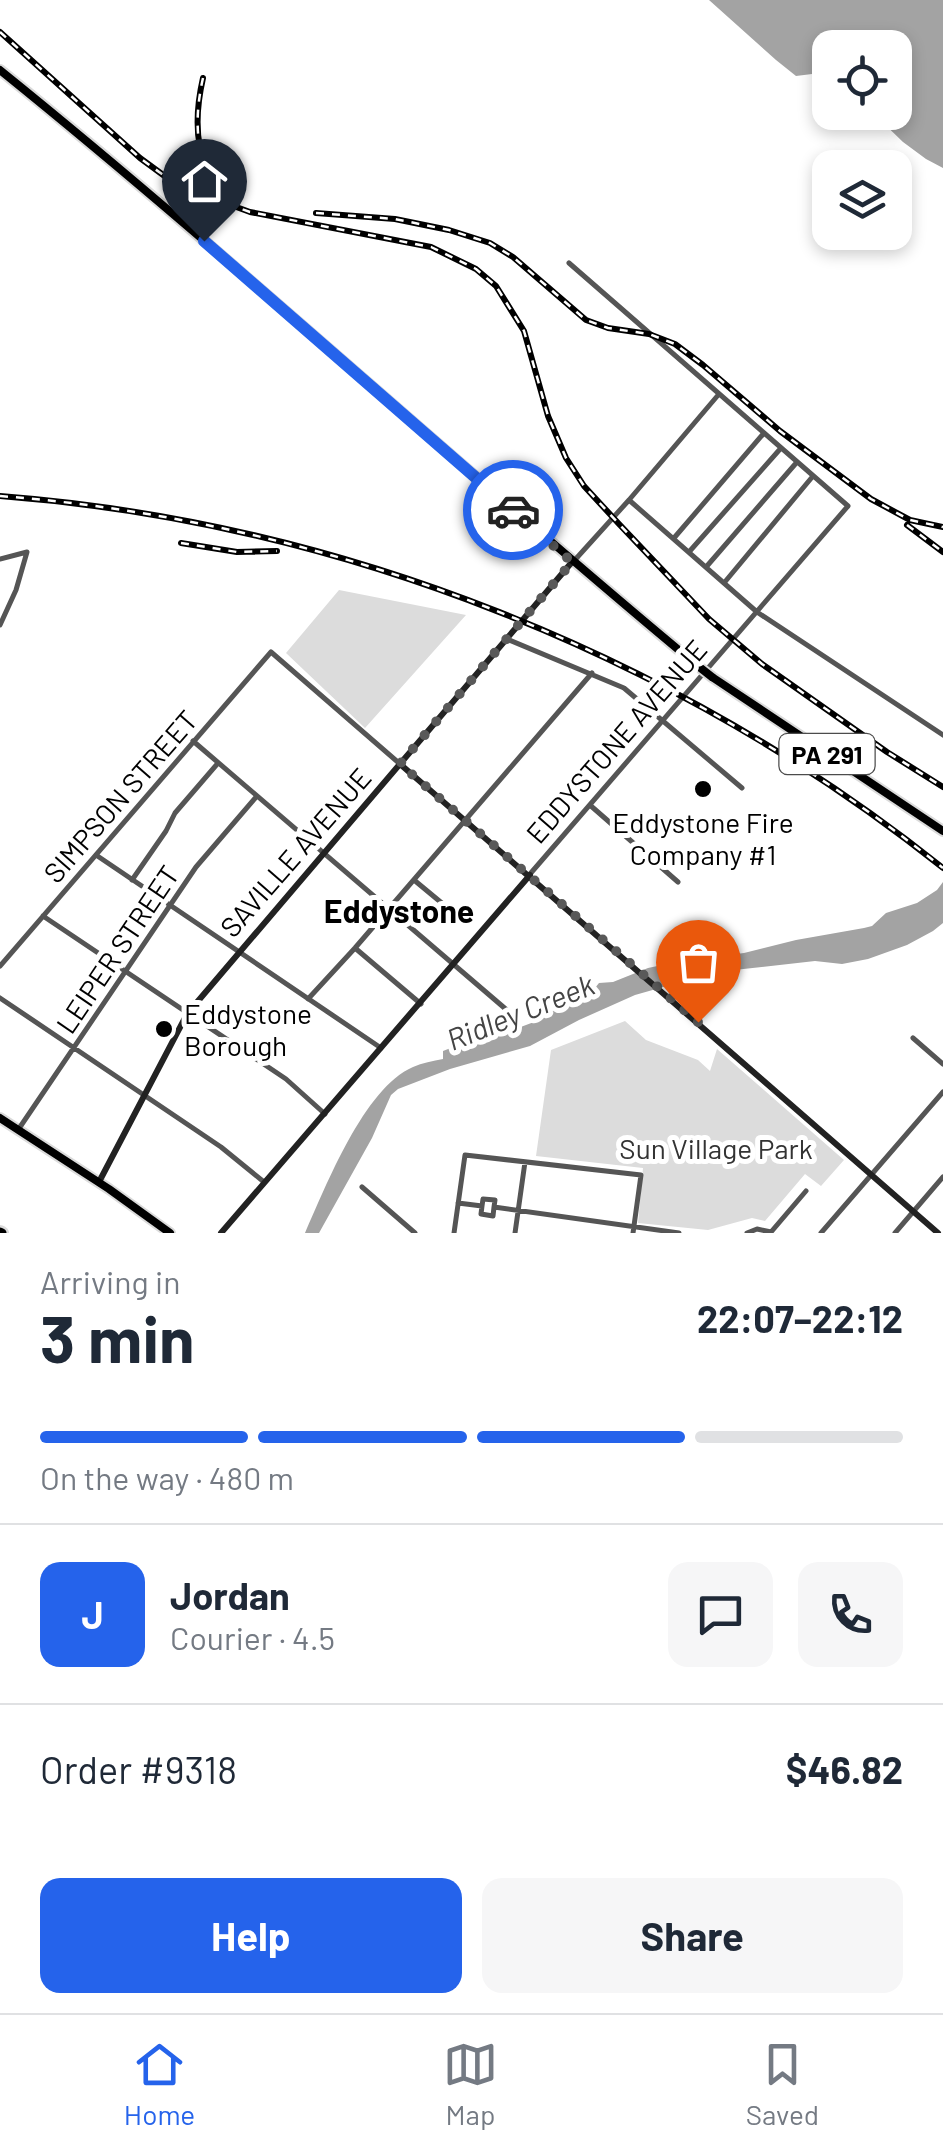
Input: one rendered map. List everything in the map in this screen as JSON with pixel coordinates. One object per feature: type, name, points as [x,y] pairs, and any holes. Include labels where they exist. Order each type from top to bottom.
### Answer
[{"type":"main road","name":"PA 291","points":[[0,70],[102,152],[572,562],[698,666],[943,832]]},
{"type":"main road","points":[[0,1118],[99,1182],[165,1231]]},
{"type":"street","points":[[569,264],[813,476],[724,583]]},
{"type":"street","name":"SAVILLE AVENUE","points":[[99,1182],[186,1014],[719,394]]},
{"type":"street","points":[[674,538],[764,433]]},
{"type":"street","points":[[689,552],[781,448]]},
{"type":"street","points":[[706,566],[798,462]]},
{"type":"street","name":"EDDYSTONE AVENUE","points":[[222,1233],[848,506],[813,476]]},
{"type":"street","points":[[629,500],[757,612],[943,735]]},
{"type":"street","points":[[0,559],[26,552],[16,590],[0,625]]},
{"type":"street","points":[[506,638],[624,688],[742,788]]},
{"type":"street","name":"SIMPSON STREET","points":[[0,966],[270,652],[400,764]]},
{"type":"street","points":[[308,999],[592,674]]},
{"type":"street","points":[[193,742],[508,1011]]},
{"type":"street","points":[[132,880],[175,812],[218,763]]},
{"type":"street","points":[[400,764],[938,1233]]},
{"type":"street","name":"LEIPER STREET","points":[[18,1130],[196,866],[256,796]]},
{"type":"street","points":[[591,806],[678,882]]},
{"type":"street","points":[[96,855],[381,1048]]},
{"type":"street","points":[[414,880],[448,909]]},
{"type":"street","points":[[43,916],[286,1079],[325,1114]]},
{"type":"street","points":[[355,948],[420,1004]]},
{"type":"street","points":[[0,998],[221,1147],[265,1183]]},
{"type":"street","points":[[913,1038],[943,1064]]},
{"type":"street","points":[[821,1233],[943,1092]]},
{"type":"street","points":[[454,1233],[465,1155],[641,1175],[634,1230]]},
{"type":"street","points":[[515,1233],[525,1162]]},
{"type":"street","points":[[895,1233],[943,1178]]},
{"type":"street","points":[[362,1187],[415,1233]]},
{"type":"street","points":[[747,1233],[757,1229],[772,1232],[806,1191]]},
{"type":"street","points":[[458,1203],[482,1206],[481,1214],[492,1216],[494,1207],[634,1230],[679,1233]]},
{"type":"green space","points":[[339,590],[466,615],[365,728],[286,653]]},
{"type":"green space","name":"Sun Village Park","points":[[625,1021],[646,1040],[698,1060],[710,1071],[717,1049],[844,1160],[821,1186],[805,1174],[765,1221],[752,1218],[708,1230],[638,1223],[643,1168],[536,1156],[551,1050]]},
{"type":"shaded area","points":[[709,0],[943,0],[943,168],[891,130],[912,130],[912,30],[812,30],[812,74],[796,76]]},
{"type":"shaded area","points":[[943,882],[943,923],[907,945],[842,964],[815,961],[716,972],[635,995],[530,1046],[398,1089],[391,1095],[372,1138],[319,1233],[305,1233],[335,1165],[363,1116],[395,1078],[413,1067],[443,1059],[443,1051],[466,1042],[483,1041],[534,1022],[599,983],[681,961],[744,953],[872,926],[886,913],[917,903]]},
{"type":"railway","points":[[0,32],[140,158],[187,189],[250,212],[431,247],[476,269],[496,286],[524,331],[548,416],[566,458],[584,486],[709,619],[762,664],[943,787]]},
{"type":"railway","points":[[203,78],[198,112],[200,147],[212,178],[238,201]]},
{"type":"railway","points":[[316,213],[395,219],[490,243],[513,257],[586,320],[675,344],[780,431],[871,499],[910,520],[943,527]]},
{"type":"railway","points":[[0,496],[127,511],[253,535],[377,569],[499,612],[617,664],[731,724],[840,792],[943,868]]},
{"type":"railway","points":[[907,525],[943,552]]},
{"type":"railway","points":[[181,543],[237,552],[277,551]]},
{"type":"way so far","points":[[513,510],[572,562],[400,764],[698,1022]]},
{"type":"place","name":"Eddystone Fire Company #1","points":[[703,789]]},
{"type":"place","name":"Eddystone Borough","points":[[164,1029]]},
{"type":"district","name":"Eddystone","points":[[399,910]]},
{"type":"route","points":[[204,241],[513,510]]},
{"type":"water label","name":"Ridley Creek","points":[[520,1011]]}]
